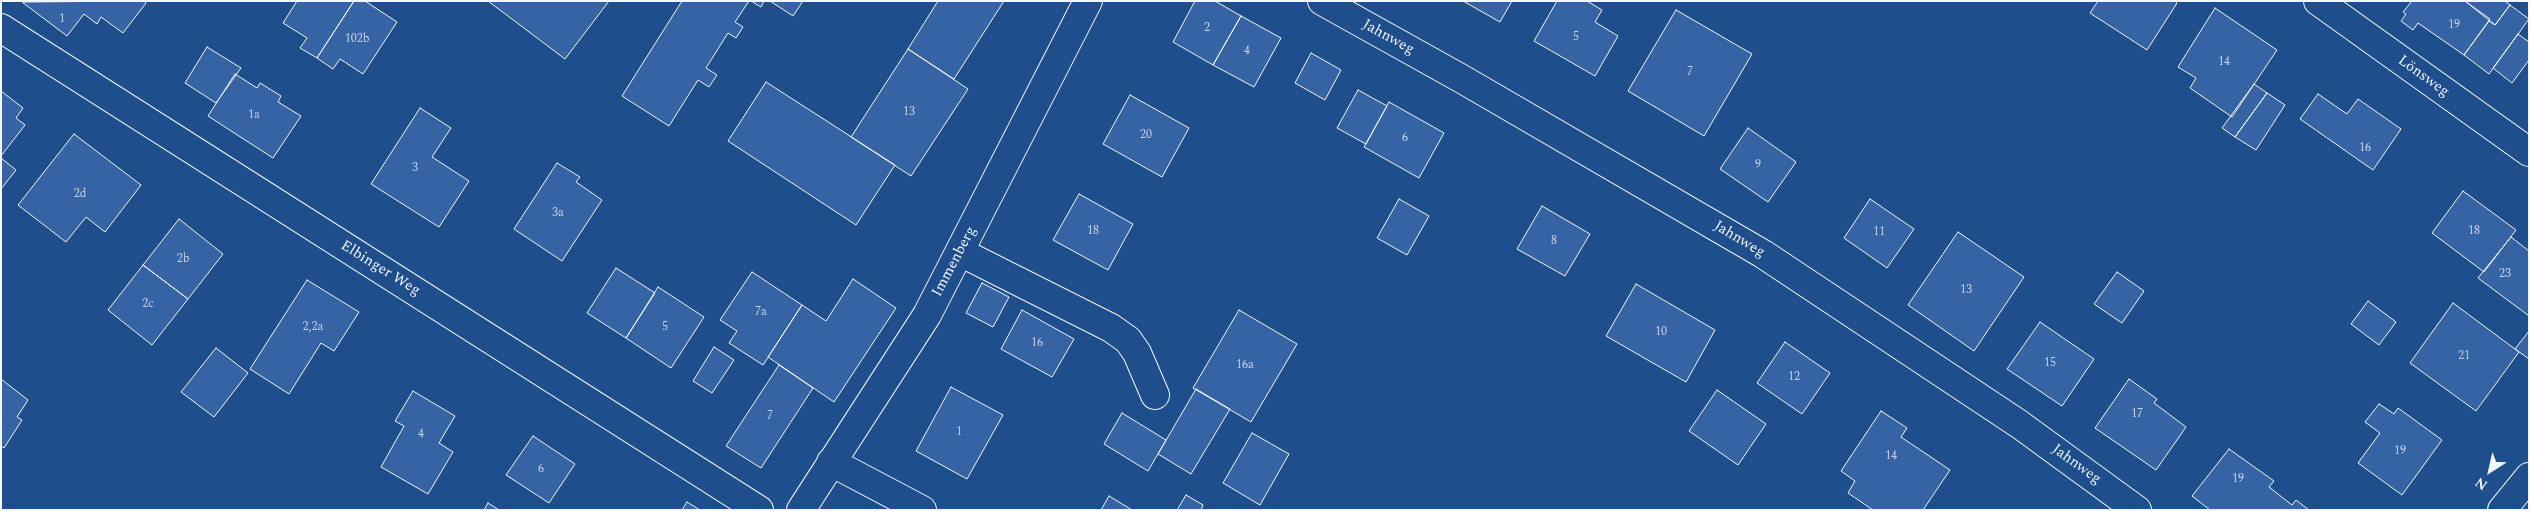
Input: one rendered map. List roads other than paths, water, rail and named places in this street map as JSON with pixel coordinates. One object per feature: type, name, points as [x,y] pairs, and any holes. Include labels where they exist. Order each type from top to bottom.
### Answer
[{"type":"street","name":"Immenberg","points":[[801,510],[927,315],[1088,1]]},
{"type":"street","name":"Jahnweg","points":[[1322,1],[1462,79],[1763,254],[2019,424],[2137,510]]},
{"type":"street","name":"Lönsweg","points":[[2318,1],[2529,152]]},
{"type":"street","name":"Elbinger Weg","points":[[1,28],[759,510]]},
{"type":"street","points":[[960,252],[1111,328],[1128,340],[1137,353],[1155,396]]},
{"type":"street","points":[[831,462],[922,510]]},
{"type":"street","points":[[2502,510],[2529,477]]}]
